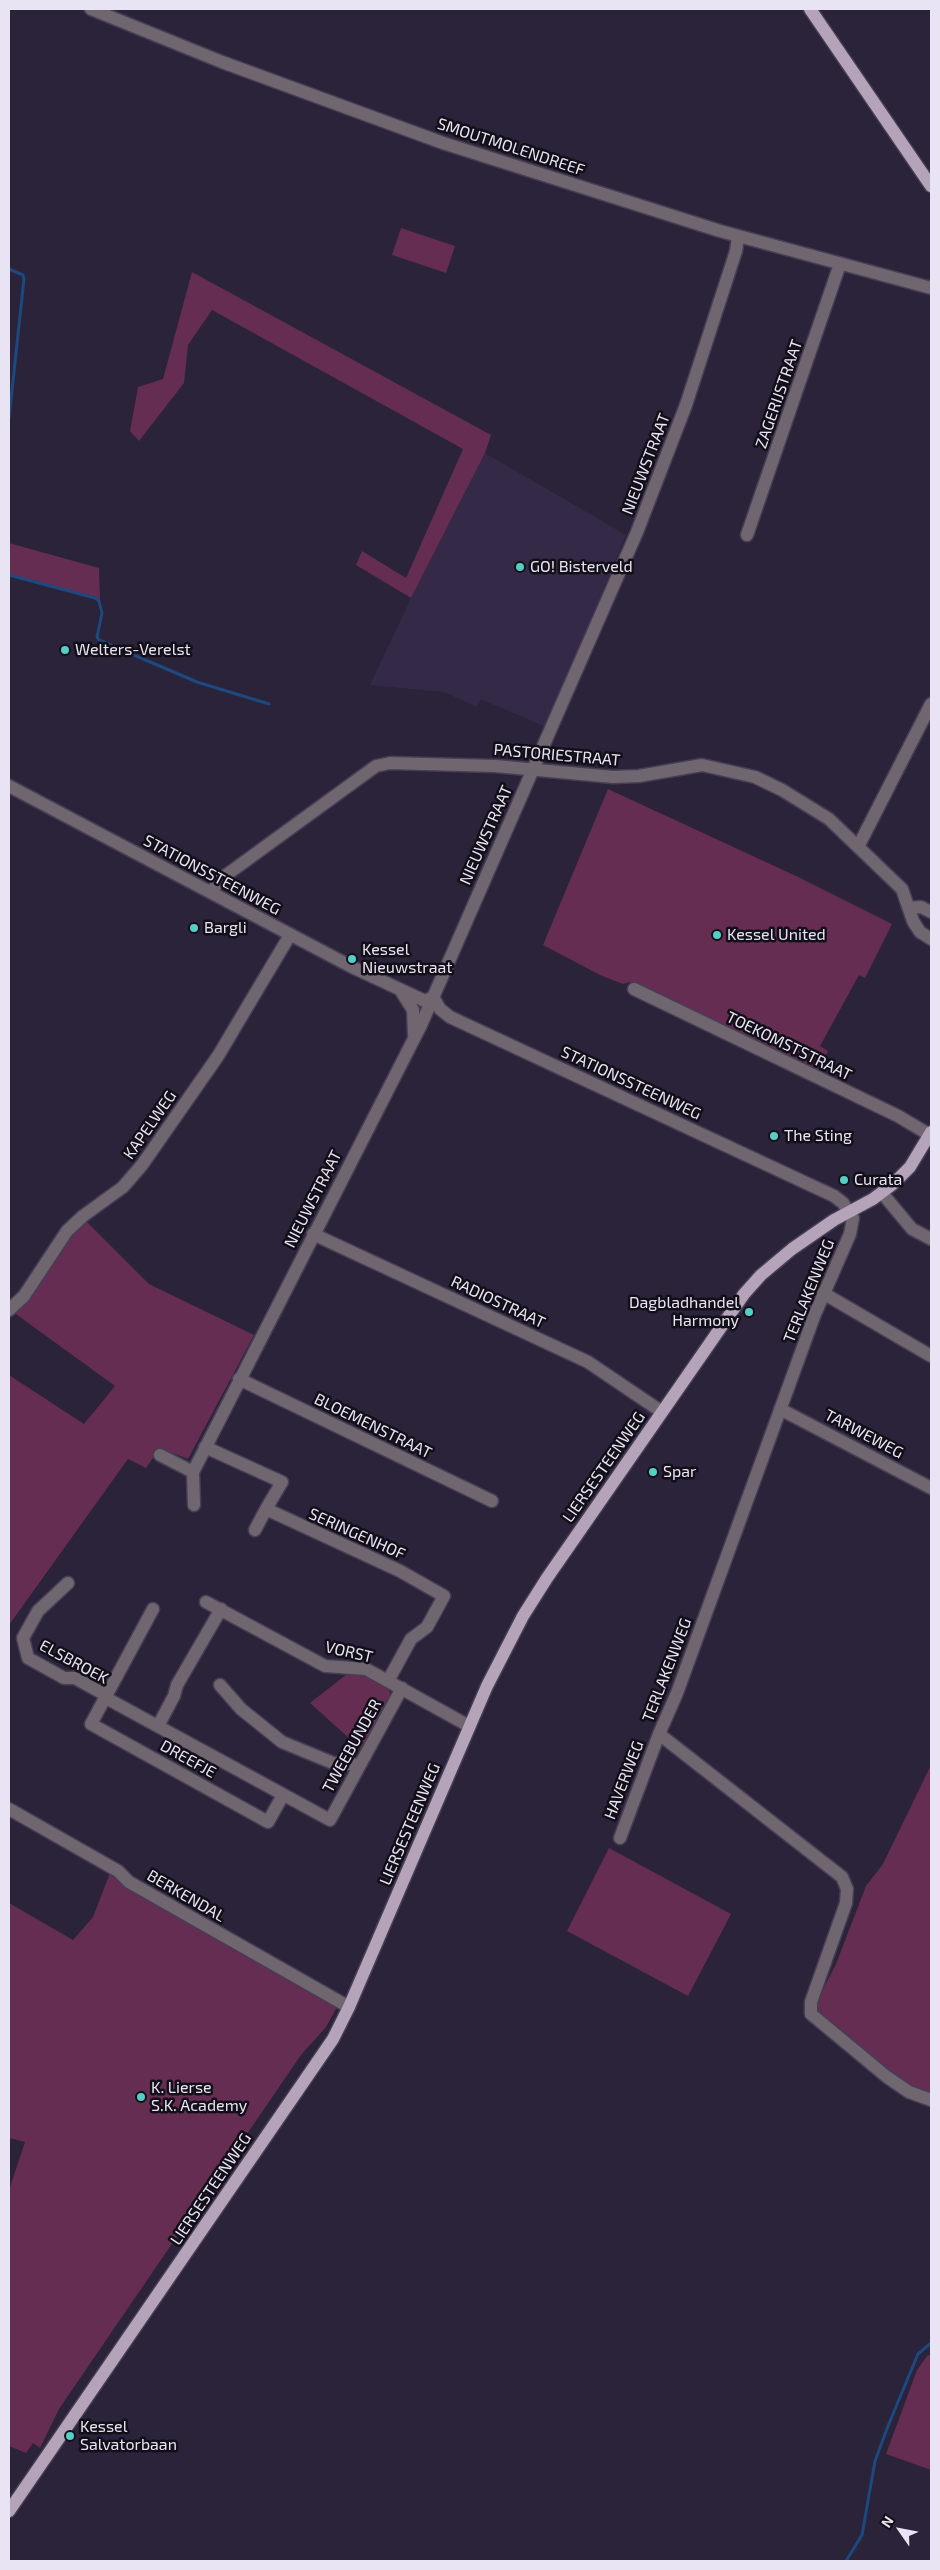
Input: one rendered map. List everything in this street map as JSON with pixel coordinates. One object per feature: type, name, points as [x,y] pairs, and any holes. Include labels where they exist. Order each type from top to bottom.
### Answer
[{"type":"main road","points":[[810,9],[931,186]]},
{"type":"main road","name":"LIERSESTEENWEG","points":[[9,2511],[333,2039],[349,2007],[487,1686],[523,1616],[744,1294],[761,1275],[792,1249],[850,1211],[882,1193],[910,1167],[931,1134]]},
{"type":"street","name":"SMOUTMOLENDREEF","points":[[91,9],[222,62],[443,143],[738,236],[931,288]]},
{"type":"street","name":"NIEUWSTRAAT","points":[[205,1446],[433,997],[670,453],[736,251],[738,236]]},
{"type":"street","name":"ZAGERIJSTRAAT","points":[[747,535],[840,264]]},
{"type":"street","points":[[858,847],[931,704]]},
{"type":"street","name":"PASTORIESTRAAT","points":[[212,892],[218,882],[376,766],[390,763],[533,768],[613,777],[639,776],[696,765],[755,777],[818,811],[902,889],[909,908]]},
{"type":"street","name":"STATIONSSTEENWEG","points":[[9,786],[290,935],[401,991],[425,1001],[433,997],[440,1009],[450,1017],[834,1196],[850,1211]]},
{"type":"street","points":[[931,912],[921,906],[909,908],[913,921],[920,932],[931,939]]},
{"type":"street","name":"KAPELWEG","points":[[9,1310],[24,1296],[66,1231],[93,1208],[124,1187],[138,1171],[218,1056],[290,935]]},
{"type":"street","name":"TOEKOMSTSTRAAT","points":[[634,989],[898,1116],[931,1134]]},
{"type":"street","points":[[401,991],[413,1010],[413,1038]]},
{"type":"street","points":[[882,1193],[912,1229],[931,1238]]},
{"type":"street","name":"TERLAKENWEG","points":[[850,1211],[853,1218],[853,1226],[823,1293],[674,1701],[659,1734],[842,1877],[847,1889],[846,1903],[811,2002],[811,2014],[887,2077],[909,2092],[931,2100]]},
{"type":"street","name":"RADIOSTRAAT","points":[[313,1234],[588,1362],[662,1412]]},
{"type":"street","points":[[823,1293],[931,1356]]},
{"type":"street","name":"BLOEMENSTRAAT","points":[[239,1379],[492,1501]]},
{"type":"street","name":"TARWEWEG","points":[[780,1409],[931,1488]]},
{"type":"street","points":[[194,1505],[193,1472],[205,1446],[282,1482],[256,1530]]},
{"type":"street","points":[[160,1455],[193,1472]]},
{"type":"street","name":"SERINGENHOF","points":[[266,1510],[400,1571],[444,1596],[427,1628],[411,1639],[388,1680]]},
{"type":"street","name":"ELSBROEK","points":[[68,1583],[38,1611],[23,1638],[28,1658],[64,1678],[75,1678],[102,1693],[106,1698]]},
{"type":"street","name":"VORST","points":[[206,1602],[325,1666],[366,1669],[470,1726]]},
{"type":"street","name":"DREEFJE","points":[[153,1609],[114,1678],[106,1698],[91,1724],[268,1822],[283,1795]]},
{"type":"street","points":[[158,1726],[174,1696],[177,1684],[221,1609]]},
{"type":"street","points":[[220,1685],[241,1709],[282,1742],[333,1763],[360,1765]]},
{"type":"street","name":"TWEEBUNDER","points":[[330,1820],[402,1688]]},
{"type":"street","name":"DREEFJE","points":[[106,1698],[330,1820]]},
{"type":"street","name":"HAVERWEG","points":[[620,1838],[659,1734]]},
{"type":"street","name":"BERKENDAL","points":[[9,1809],[118,1871],[129,1882],[349,2007]]},
{"type":"shaded area","points":[[401,228],[455,246],[446,273],[392,255]]},
{"type":"shaded area","points":[[192,272],[491,435],[485,453],[411,598],[356,565],[362,551],[406,578],[463,449],[212,310],[188,345],[184,383],[139,441],[130,431],[138,387],[163,379]]},
{"type":"shaded area","name":"GO! Bisterveld","points":[[485,453],[626,535],[546,727],[481,699],[477,707],[444,692],[370,685],[411,598]]},
{"type":"shaded area","points":[[9,543],[99,568],[100,600],[9,575]]},
{"type":"shaded area","name":"Kessel United","points":[[608,789],[796,876],[892,924],[865,978],[859,975],[820,1046],[828,1051],[816,1074],[629,982],[623,984],[600,975],[543,945]]},
{"type":"shaded area","points":[[84,1219],[149,1284],[254,1335],[188,1459],[160,1448],[146,1468],[128,1459],[9,1625],[9,1375],[84,1424],[115,1386],[13,1312]]},
{"type":"shaded area","points":[[347,1674],[363,1675],[388,1689],[391,1694],[361,1749],[310,1703]]},
{"type":"shaded area","points":[[931,1765],[931,2093],[910,2087],[890,2074],[818,2011],[817,2001],[836,1964],[866,1886],[883,1864]]},
{"type":"shaded area","points":[[609,1848],[731,1914],[688,1996],[567,1931]]},
{"type":"shaded area","name":"K. Lierse S.K. Academy","points":[[110,1873],[337,2007],[326,2027],[301,2055],[59,2409],[40,2448],[33,2443],[26,2453],[9,2446],[9,2190],[25,2142],[9,2138],[9,1903],[73,1940],[93,1917]]},
{"type":"shaded area","points":[[931,2354],[931,2470],[886,2454],[917,2370],[927,2356]]},
{"type":"waterway","points":[[9,269],[23,275],[24,279],[9,418]]},
{"type":"waterway","points":[[9,575],[95,598],[99,601],[102,613],[97,637],[99,640],[197,682],[269,704]]},
{"type":"waterway","points":[[846,2561],[862,2535],[875,2461],[888,2426],[918,2354],[931,2343]]},
{"type":"place","name":"GO! Bisterveld","points":[[520,567]]},
{"type":"place","name":"Welters-Verelst","points":[[65,650]]},
{"type":"place","name":"Bargli","points":[[194,928]]},
{"type":"place","name":"Kessel United","points":[[717,935]]},
{"type":"place","name":"Kessel Nieuwstraat","points":[[352,959]]},
{"type":"place","name":"The Sting","points":[[774,1136]]},
{"type":"place","name":"Curata","points":[[844,1180]]},
{"type":"place","name":"Dagbladhandel Harmony","points":[[749,1312]]},
{"type":"place","name":"Spar","points":[[653,1472]]},
{"type":"place","name":"K. Lierse S.K. Academy","points":[[141,2097]]},
{"type":"place","name":"Kessel Salvatorbaan","points":[[70,2436]]}]
